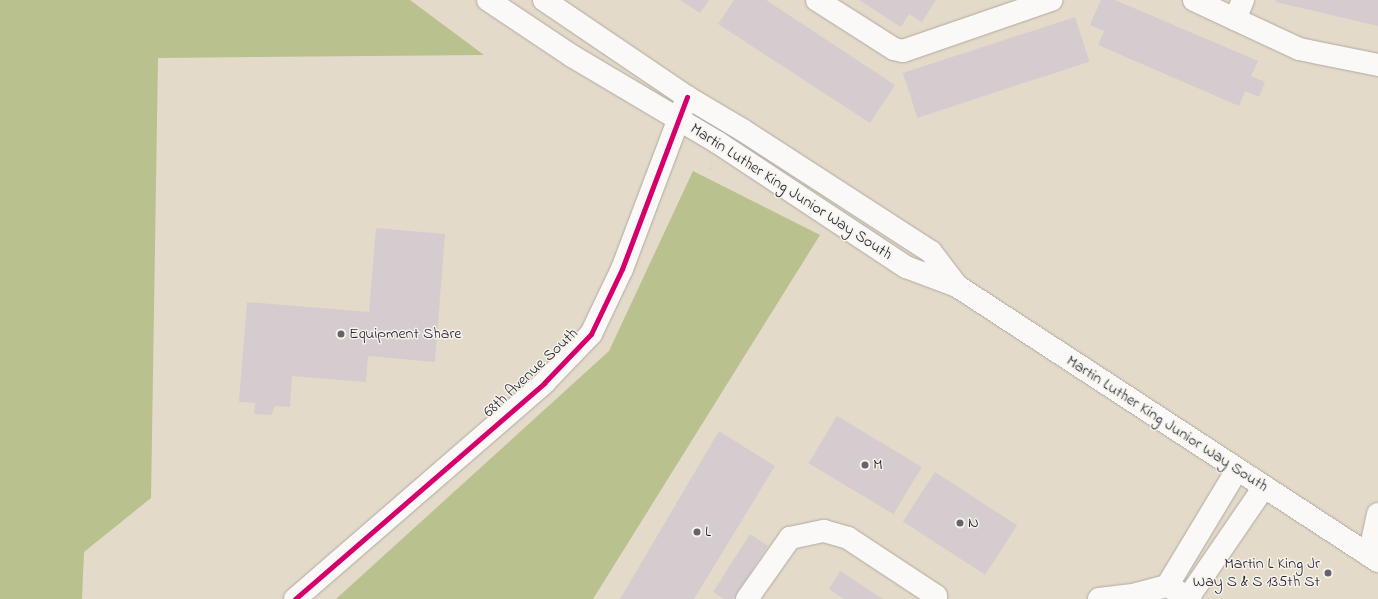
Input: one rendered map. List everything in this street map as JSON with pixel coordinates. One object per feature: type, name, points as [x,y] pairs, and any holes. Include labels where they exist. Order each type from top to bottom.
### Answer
[{"type":"main road","name":"Martin Luther King Junior Way South","points":[[488,0],[572,56],[679,118],[906,267],[957,286],[1374,558]]},
{"type":"main road","name":"Martin Luther King Junior Way South","points":[[544,0],[687,97],[741,129],[932,252],[957,286]]},
{"type":"main road","points":[[817,0],[894,49],[903,51],[1051,0]]},
{"type":"main road","points":[[1194,0],[1239,10],[1299,49],[1378,65]]},
{"type":"main road","name":"68th Avenue South","points":[[295,599],[544,383],[592,334],[622,269],[687,97]]},
{"type":"main road","points":[[1167,586],[1237,470]]},
{"type":"main road","points":[[1099,599],[1137,594],[1167,586],[1189,598],[1264,487]]},
{"type":"main road","points":[[1374,558],[1378,514]]},
{"type":"main road","points":[[747,599],[790,538],[824,531],[848,538],[936,596],[936,599]]},
{"type":"path","points":[[710,169],[712,164]]},
{"type":"green space","points":[[0,0],[410,0],[484,55],[158,58],[151,498],[84,552],[82,599],[0,599]]},
{"type":"green space","points":[[693,171],[820,235],[593,599],[336,599],[609,351]]},
{"type":"building","points":[[680,0],[709,0],[700,13]]},
{"type":"building","points":[[734,0],[766,0],[895,85],[870,123],[718,24]]},
{"type":"building","points":[[859,0],[936,0],[922,22],[909,14],[901,27]]},
{"type":"building","points":[[1101,0],[1115,0],[1258,61],[1251,76],[1265,82],[1259,97],[1245,91],[1239,106],[1098,45],[1104,31],[1090,25]]},
{"type":"building","points":[[1276,0],[1378,0],[1378,26],[1276,2]]},
{"type":"building","points":[[1075,17],[1090,62],[917,118],[903,73]]},
{"type":"building","name":"Equipment Share","points":[[376,228],[445,234],[435,362],[368,356],[366,382],[292,376],[290,407],[275,406],[271,415],[254,414],[255,403],[239,402],[247,302],[369,312]]},
{"type":"building","name":"M","points":[[837,416],[922,467],[894,514],[809,463]]},
{"type":"building","name":"L","points":[[719,431],[775,466],[694,599],[620,599]]},
{"type":"building","name":"N","points":[[935,472],[1017,525],[985,575],[903,521]]},
{"type":"building","points":[[750,534],[768,546],[733,599],[724,599],[713,592]]},
{"type":"building","points":[[840,571],[883,599],[844,599],[829,589]]},
{"type":"cycle path","points":[[295,599],[544,383],[591,334],[622,269],[687,97]]},
{"type":"place","name":"Equipment Share","points":[[341,334]]},
{"type":"place","name":"M","points":[[865,465]]},
{"type":"place","name":"N","points":[[960,523]]},
{"type":"place","name":"L","points":[[697,532]]},
{"type":"place","name":"Martin L King Jr Way S & S 135th St","points":[[1328,573]]}]
